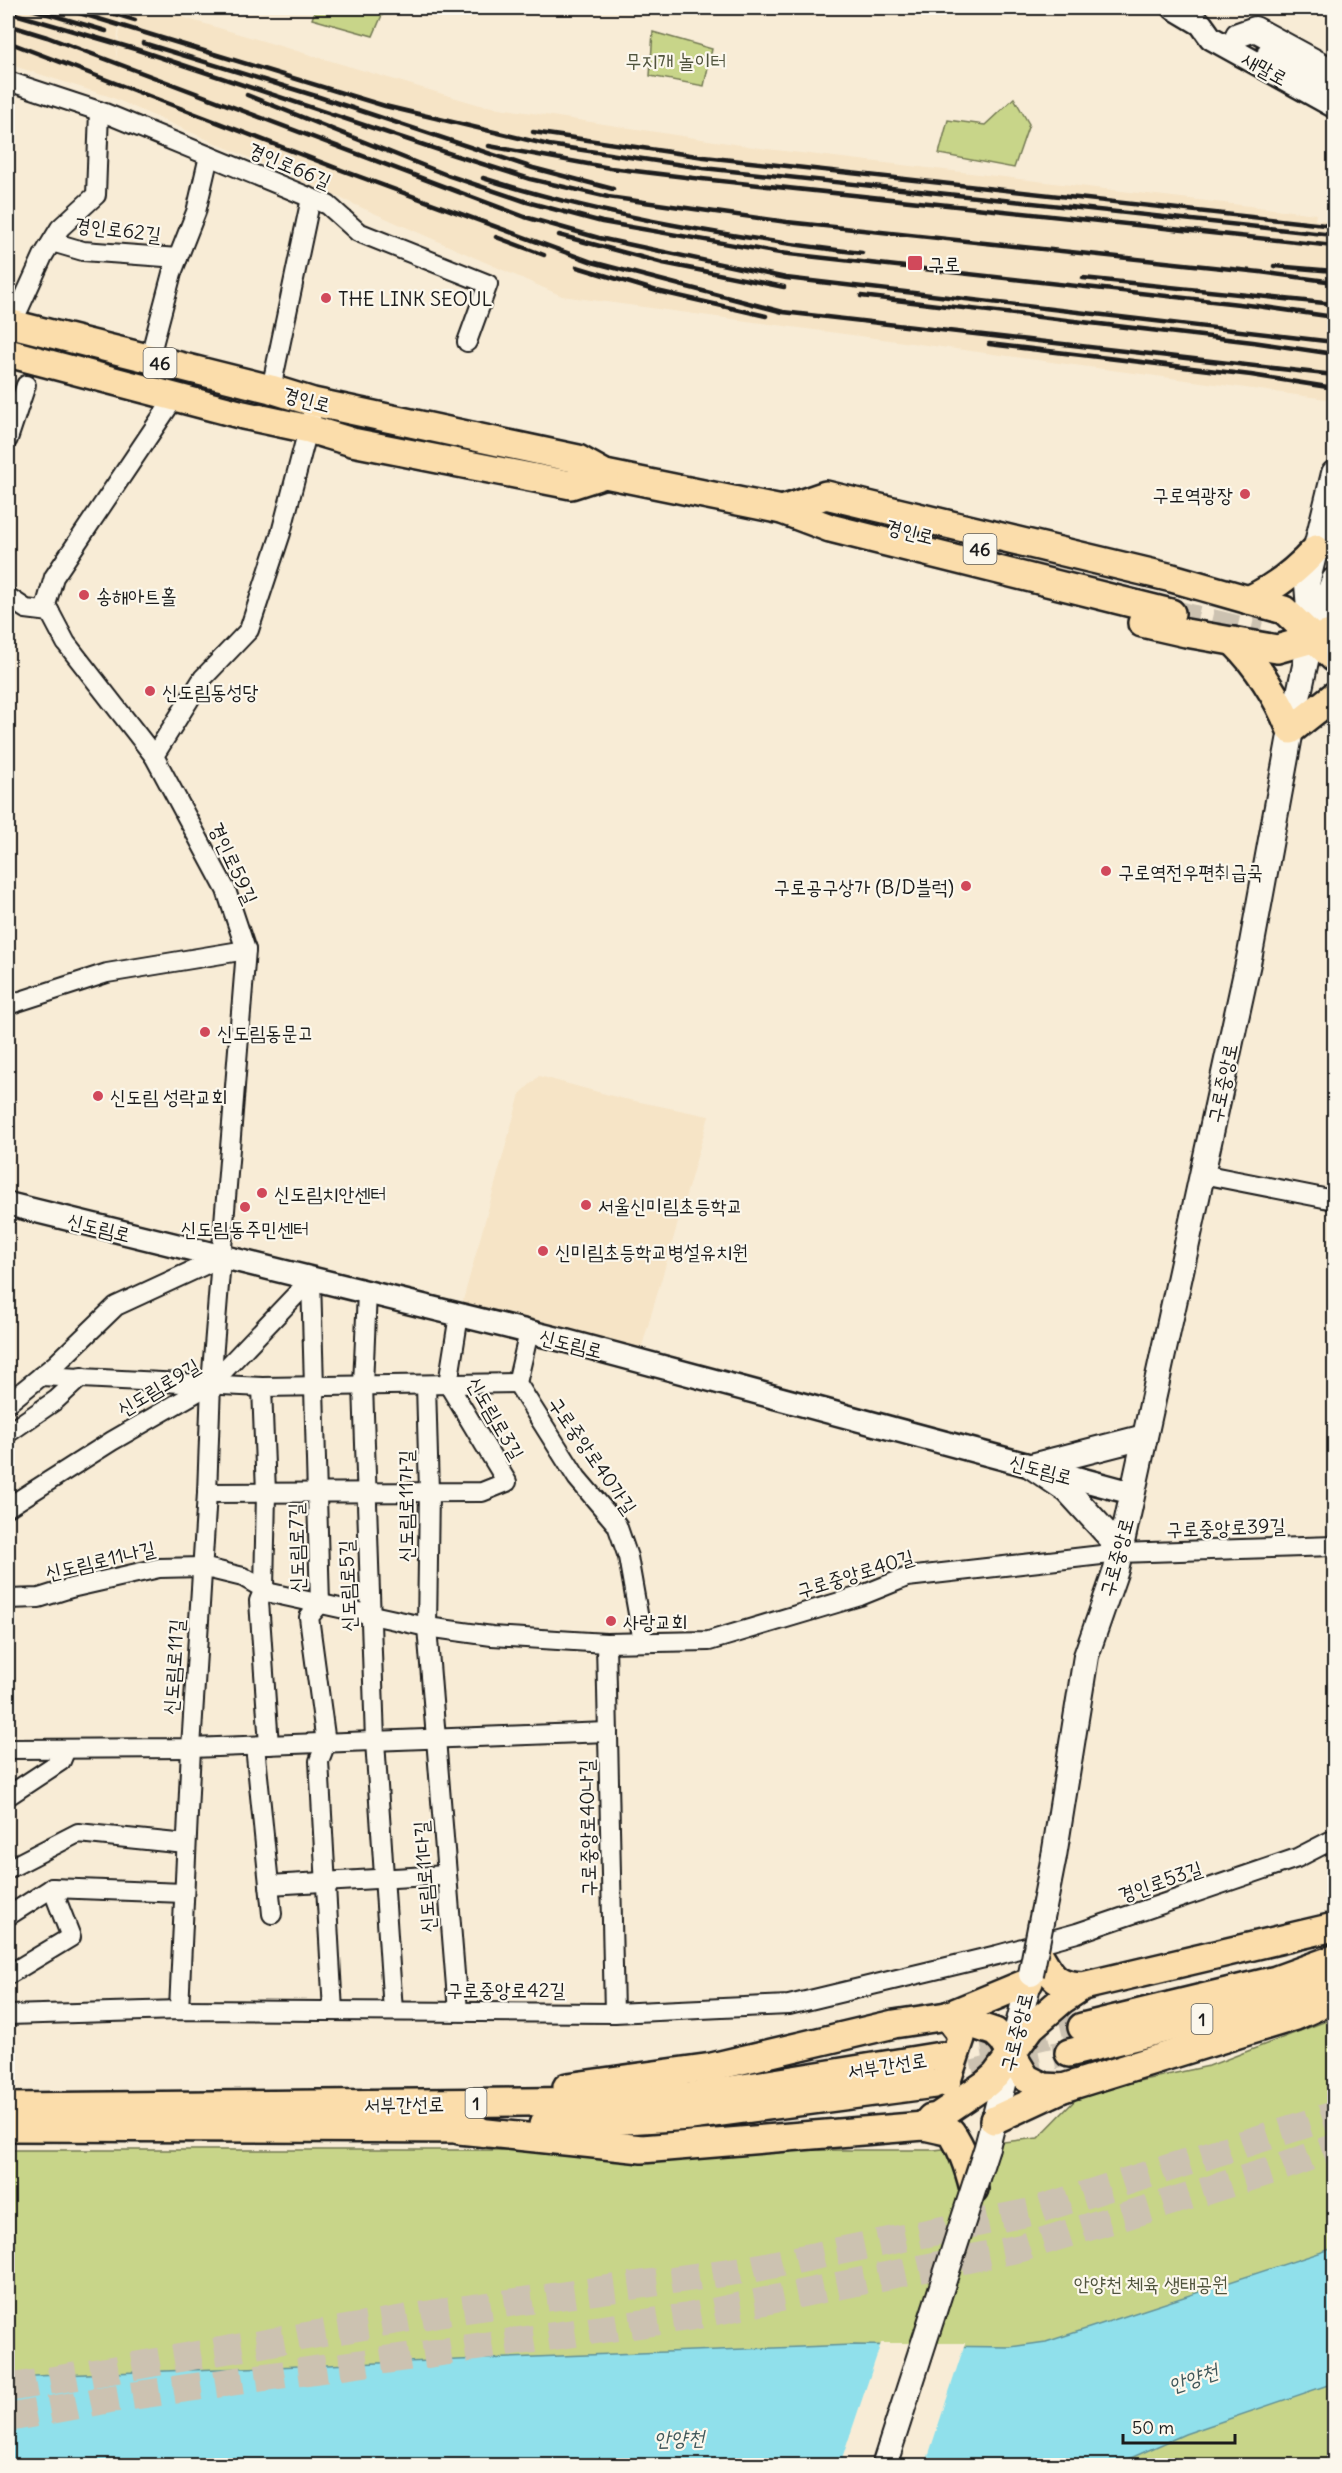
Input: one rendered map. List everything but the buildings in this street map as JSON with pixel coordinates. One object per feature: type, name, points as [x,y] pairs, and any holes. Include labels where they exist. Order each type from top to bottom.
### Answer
[{"type":"main road","points":[[1238,35],[1255,29],[1335,72]]},
{"type":"main road","name":"경인로","points":[[10,324],[149,360],[271,388],[352,442],[571,485],[605,474],[782,510],[836,513],[1173,606]]},
{"type":"main road","name":"경인로","points":[[8,353],[175,397],[311,415]]},
{"type":"main road","name":"구로중앙로","points":[[1323,635],[1307,584],[1335,473]]},
{"type":"main road","points":[[782,510],[826,495],[1173,578],[1284,610],[1323,635],[1335,658]]},
{"type":"main road","points":[[782,510],[830,539],[950,577],[1186,633],[1277,649],[1323,635]]},
{"type":"main road","points":[[1248,600],[1264,593],[1292,573],[1316,549]]},
{"type":"main road","name":"구로중앙로","points":[[884,2466],[987,2147],[1032,1968],[1054,1857],[1086,1656],[1116,1570],[1250,954],[1291,730],[1323,635],[1335,580]]},
{"type":"main road","points":[[1233,641],[1263,676],[1284,711],[1291,730],[1335,696]]},
{"type":"main road","points":[[1031,1466],[1083,1455],[1144,1437]]},
{"type":"main road","points":[[1031,1466],[1068,1491],[1120,1550]]},
{"type":"main road","points":[[453,2103],[712,2067],[894,2024],[947,2016],[1032,1968],[1065,1986],[1083,1986],[1335,1927]]},
{"type":"main road","name":"1","points":[[1082,2027],[1276,1980],[1335,1959]]},
{"type":"main road","name":"1","points":[[1069,2053],[1282,1999],[1335,1980]]},
{"type":"main road","points":[[924,2126],[986,2084],[996,2075],[1031,2027],[1044,2014],[1083,1986]]},
{"type":"main road","points":[[1063,2088],[1057,2082],[1057,2076],[1074,2000],[1083,1986]]},
{"type":"main road","points":[[994,2120],[1063,2088],[1296,2016],[1335,1999]]},
{"type":"main road","points":[[947,2016],[995,2032],[1003,2040],[1026,2078],[1044,2087],[1063,2088]]},
{"type":"main road","points":[[924,2126],[939,2104],[961,2038],[947,2016]]},
{"type":"main road","name":"서부간선로","points":[[8,2107],[617,2101],[688,2097],[941,2056]]},
{"type":"main road","name":"서부간선로","points":[[8,2127],[459,2130],[690,2116],[934,2084]]},
{"type":"main road","points":[[459,2130],[642,2149],[924,2126],[951,2132],[956,2138],[968,2164],[974,2189]]},
{"type":"street","name":"새말로","points":[[1174,8],[1201,24],[1211,38],[1335,106]]},
{"type":"street","name":"새말로","points":[[1201,24],[1216,23],[1335,88]]},
{"type":"street","name":"경인로66길","points":[[8,81],[99,111],[328,205],[358,232],[488,284],[467,342]]},
{"type":"street","name":"경인로62길","points":[[10,324],[60,228],[96,195],[99,111]]},
{"type":"street","name":"경인로62길","points":[[149,360],[172,273],[196,212],[209,156]]},
{"type":"street","points":[[271,388],[311,198]]},
{"type":"street","name":"경인로62길","points":[[52,242],[83,251],[178,258]]},
{"type":"street","points":[[8,439],[26,385]]},
{"type":"street","points":[[175,397],[54,577],[46,605],[66,643],[154,756],[203,678],[249,630],[281,532],[311,415]]},
{"type":"street","points":[[8,597],[26,609],[50,612]]},
{"type":"street","name":"경인로59길","points":[[154,756],[226,890],[246,950],[222,1257]]},
{"type":"street","points":[[8,1005],[107,972],[246,950]]},
{"type":"street","points":[[1202,1174],[1335,1200]]},
{"type":"street","name":"신도림로","points":[[8,1204],[529,1332],[1132,1493]]},
{"type":"street","points":[[8,1403],[42,1376],[116,1306],[222,1257]]},
{"type":"street","name":"신도림로11길","points":[[179,2010],[190,1748],[207,1493],[211,1384],[222,1257]]},
{"type":"street","name":"신도림로9길","points":[[8,1507],[112,1441],[211,1384],[311,1279]]},
{"type":"street","name":"신도림로7길","points":[[311,1279],[320,1604],[309,1617],[326,1743],[319,1761],[333,2011]]},
{"type":"street","name":"신도림로5길","points":[[367,1292],[363,1385],[370,1615],[375,1741],[393,2011]]},
{"type":"street","name":"신도림로3길","points":[[429,1492],[482,1492],[507,1482],[448,1384],[459,1315]]},
{"type":"street","points":[[42,1376],[262,1387],[517,1383],[529,1332]]},
{"type":"street","points":[[8,1433],[56,1400],[81,1377]]},
{"type":"street","name":"구로중앙로40가길","points":[[517,1383],[577,1478],[616,1525],[628,1557],[643,1642]]},
{"type":"street","name":"신도림로11가길","points":[[426,1384],[429,1492],[428,1628]]},
{"type":"street","points":[[262,1387],[266,1492],[264,1589],[259,1601],[262,1746],[272,1914]]},
{"type":"street","points":[[207,1493],[429,1492]]},
{"type":"street","name":"구로중앙로39길","points":[[1120,1550],[1335,1546]]},
{"type":"street","name":"구로중앙로40길","points":[[606,1643],[710,1641],[860,1596],[907,1577],[1120,1550]]},
{"type":"street","points":[[202,1567],[243,1577],[271,1593],[428,1628],[492,1636],[606,1643]]},
{"type":"street","name":"신도림로11나길","points":[[8,1599],[39,1598],[159,1568],[202,1567]]},
{"type":"street","name":"신도림로11다길","points":[[428,1628],[458,2012]]},
{"type":"street","name":"구로중앙로40나길","points":[[606,1643],[614,2013]]},
{"type":"street","points":[[8,1749],[262,1746],[608,1732]]},
{"type":"street","points":[[8,1796],[61,1761],[66,1749]]},
{"type":"street","points":[[8,1869],[78,1833],[186,1844]]},
{"type":"street","name":"경인로53길","points":[[997,1955],[1077,1933],[1297,1858],[1335,1839]]},
{"type":"street","points":[[269,1885],[447,1875]]},
{"type":"street","points":[[8,1916],[52,1888],[184,1893]]},
{"type":"street","points":[[8,1975],[70,1937],[52,1888]]},
{"type":"street","name":"구로중앙로42길","points":[[8,2015],[179,2010],[614,2013],[789,2005],[997,1955]]},
{"type":"shaded area","points":[[8,8],[120,8],[115,67],[123,8],[151,8],[480,105],[767,149],[1316,214],[1315,220],[1334,220],[1334,400],[562,296],[111,97],[8,64]]},
{"type":"shaded area","name":"서울신미림초등학교","points":[[539,1076],[620,1098],[709,1116],[638,1360],[459,1315],[520,1094]]},
{"type":"green space","points":[[316,8],[385,8],[373,36],[312,19]]},
{"type":"green space","name":"무지개 놀이터","points":[[653,32],[712,49],[704,86],[650,76]]},
{"type":"green space","points":[[1014,98],[1029,124],[1014,168],[939,154],[948,120],[985,125]]},
{"type":"green space","name":"안양천 체육 생태공원","points":[[1334,2018],[1334,2465],[8,2466],[8,2150],[934,2150],[1038,2138],[1082,2093],[1209,2066]]},
{"type":"water","name":"안양천","points":[[1334,2248],[1334,2383],[1185,2434],[1115,2465],[8,2465],[8,2377],[852,2345],[1010,2347],[1046,2342]]},
{"type":"pier","points":[[881,2343],[965,2343],[925,2466],[840,2465]]},
{"type":"tunnel","points":[[1171,613],[1260,634]]},
{"type":"tunnel","points":[[941,2056],[1011,2044],[1082,2027]]},
{"type":"tunnel","points":[[934,2084],[1015,2063],[1069,2053]]},
{"type":"tunnel","points":[[8,2388],[438,2313],[751,2269],[1031,2212],[1334,2115]]},
{"type":"tunnel","points":[[8,2418],[110,2399],[688,2317],[1021,2248],[1270,2171],[1334,2148]]},
{"type":"railway","points":[[28,8],[106,31]]},
{"type":"railway","points":[[63,8],[385,106],[549,145],[703,168],[1334,235]]},
{"type":"railway","points":[[95,8],[135,20]]},
{"type":"railway","points":[[8,12],[135,49],[530,179],[608,197],[787,222],[1260,272],[1334,282]]},
{"type":"railway","points":[[8,25],[47,37],[525,217],[599,238],[786,278],[1334,342]]},
{"type":"railway","points":[[8,42],[344,171],[592,262],[783,312],[1334,375]]},
{"type":"railway","points":[[143,43],[316,96],[533,168],[613,189]]},
{"type":"railway","points":[[247,95],[447,175],[527,202],[602,222],[780,253],[1257,306],[1334,317]]},
{"type":"railway","points":[[533,132],[704,157],[1334,226]]},
{"type":"railway","points":[[489,146],[610,168],[702,179],[1334,246]]},
{"type":"railway","points":[[483,178],[623,215],[719,233],[862,253]]},
{"type":"railway","points":[[559,235],[663,263],[784,287]]},
{"type":"railway","points":[[496,237],[544,255]]},
{"type":"railway","points":[[1274,266],[1334,271]]},
{"type":"railway","points":[[577,267],[657,291],[766,316]]},
{"type":"railway","points":[[1083,278],[1334,304]]},
{"type":"railway","points":[[861,296],[1253,342],[1334,354]]},
{"type":"railway","points":[[989,344],[1251,375],[1334,388]]},
{"type":"place","name":"구로","points":[[915,263]]},
{"type":"place","name":"THE LINK SEOUL","points":[[326,298]]},
{"type":"place","name":"구로역광장","points":[[1245,494]]},
{"type":"place","name":"송해아트홀","points":[[84,595]]},
{"type":"place","name":"신도림동성당","points":[[150,691]]},
{"type":"place","name":"구로역전우편취급국","points":[[1106,871]]},
{"type":"place","name":"구로공구상가 (B/D블럭)","points":[[966,886]]},
{"type":"place","name":"신도림동문고","points":[[205,1032]]},
{"type":"place","name":"신도림 성락교회","points":[[98,1096]]},
{"type":"place","name":"신도림치안센터","points":[[262,1193]]},
{"type":"place","name":"서울신미림초등학교","points":[[586,1205]]},
{"type":"place","name":"신도림동주민센터","points":[[245,1207]]},
{"type":"place","name":"신미림초등학교병설유치원","points":[[543,1251]]},
{"type":"place","name":"사랑교회","points":[[611,1621]]}]
